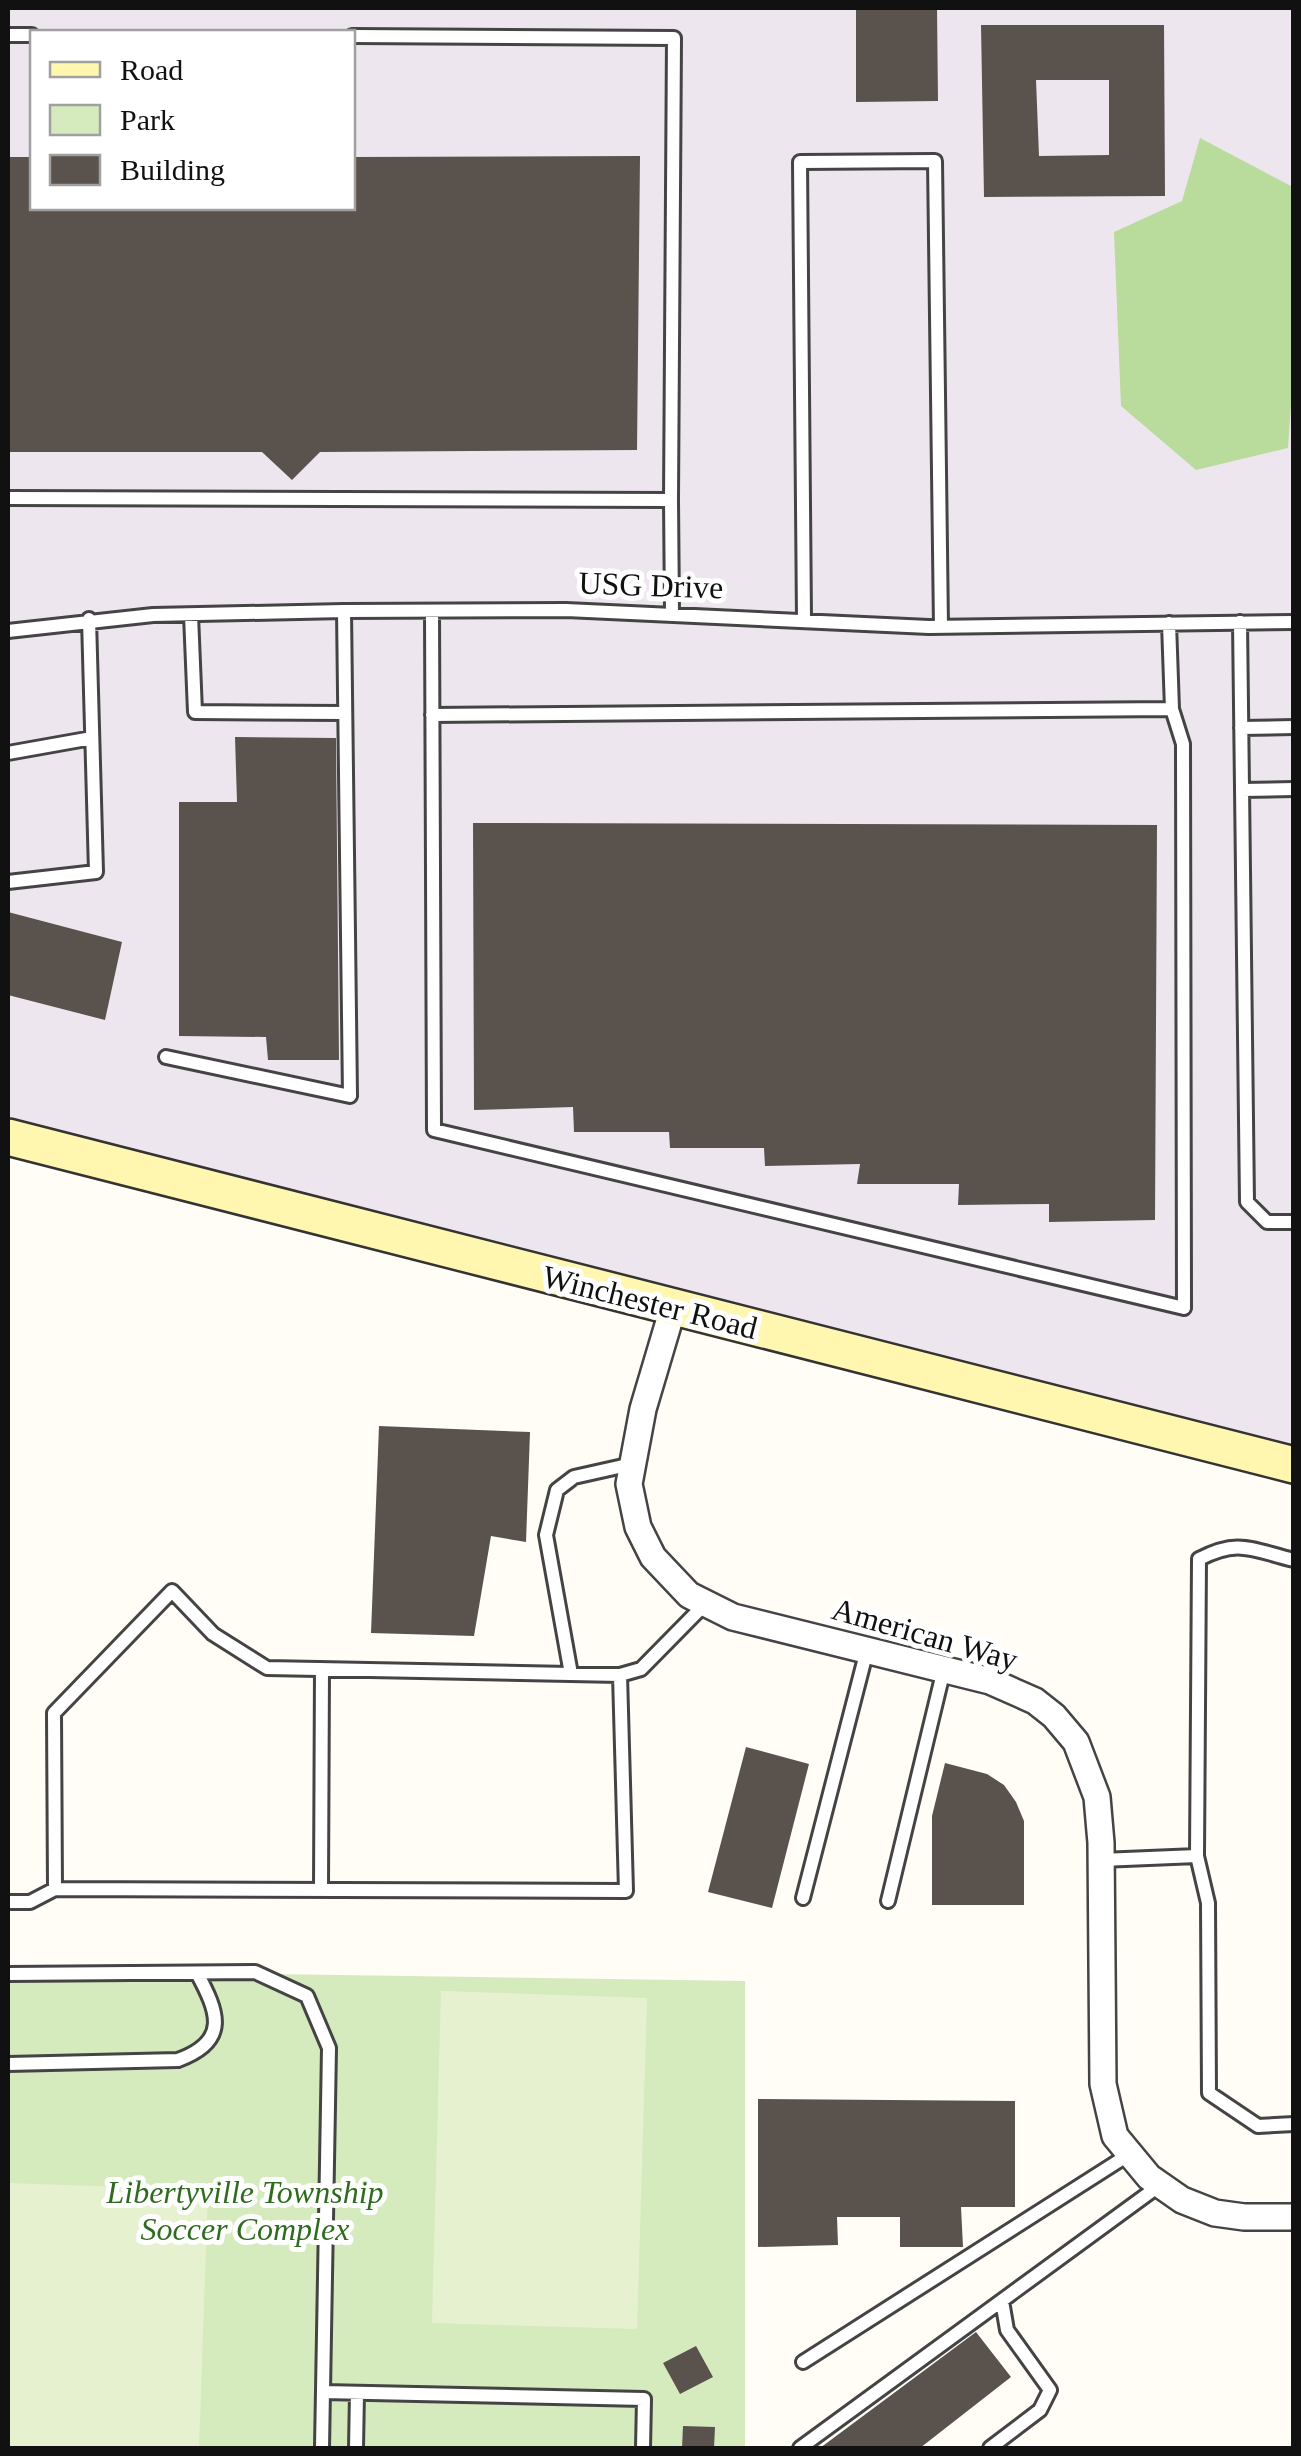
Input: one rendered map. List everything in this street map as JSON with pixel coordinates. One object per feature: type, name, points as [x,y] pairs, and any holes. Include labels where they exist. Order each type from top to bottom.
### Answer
[{"type":"main road","name":"Winchester Road","points":[[8,1136],[1294,1465]]},
{"type":"street","name":"American Way","points":[[673,1308],[643,1409],[632,1464],[630,1500],[653,1557],[667,1575],[705,1604],[733,1616],[990,1680],[1035,1701],[1054,1716],[1076,1742],[1097,1797],[1102,1860],[1103,2084],[1115,2136],[1160,2185],[1182,2200],[1215,2213],[1294,2216]]},
{"type":"lane","points":[[355,36],[674,38],[672,613]]},
{"type":"lane","points":[[804,620],[800,162],[935,161],[941,626]]},
{"type":"lane","points":[[8,498],[671,500]]},
{"type":"lane","points":[[432,610],[434,1130],[1184,1308],[1184,744],[1172,709],[1169,623]]},
{"type":"lane","name":"USG Drive","points":[[8,631],[90,620],[191,614],[432,610],[672,613],[941,626],[1294,622]]},
{"type":"lane","points":[[166,1056],[350,1096],[344,611]]},
{"type":"lane","points":[[191,614],[195,712],[345,713]]},
{"type":"lane","points":[[8,882],[96,872],[90,620]]},
{"type":"lane","points":[[1240,622],[1247,1202],[1267,1222],[1294,1222]]},
{"type":"lane","points":[[432,715],[1172,709]]},
{"type":"lane","points":[[1241,728],[1294,727]]},
{"type":"lane","points":[[8,753],[92,738]]},
{"type":"lane","points":[[1242,790],[1294,789]]},
{"type":"lane","points":[[572,1674],[546,1535],[557,1490],[574,1477],[632,1464]]},
{"type":"lane","points":[[1294,1560],[1237,1546],[1222,1547],[1199,1559],[1197,1856],[1208,1903],[1209,2094],[1258,2126],[1294,2124]]},
{"type":"lane","points":[[56,1889],[54,1713],[172,1591],[214,1634],[267,1668],[620,1675],[641,1669],[705,1604]]},
{"type":"lane","points":[[803,1898],[867,1650]]},
{"type":"lane","points":[[321,1890],[322,1669]]},
{"type":"lane","points":[[888,1901],[944,1669]]},
{"type":"lane","points":[[8,1902],[30,1902],[56,1889],[626,1891],[620,1675]]},
{"type":"lane","points":[[1102,1860],[1197,1856]]},
{"type":"lane","points":[[8,2064],[178,2060],[196,2053],[214,2032],[217,2012],[196,1972]]},
{"type":"lane","points":[[8,1974],[254,1972],[308,1996],[329,2048],[322,2448]]},
{"type":"lane","points":[[802,2362],[1128,2154]]},
{"type":"lane","points":[[800,2448],[1160,2185]]},
{"type":"lane","points":[[990,2448],[1040,2410],[1050,2390],[1008,2330],[1002,2300]]},
{"type":"lane","points":[[323,2392],[644,2399],[643,2448]]},
{"type":"lane","points":[[356,2448],[358,2392]]},
{"type":"shaded area","points":[[8,8],[1293,8],[1293,1465],[8,1137]]},
{"type":"green space","points":[[1200,138],[1293,187],[1294,359],[1288,448],[1196,470],[1121,406],[1114,232],[1182,201]]},
{"type":"green space","name":"Libertyville Township Soccer Complex","points":[[8,1970],[745,1981],[745,2448],[8,2448]]},
{"type":"green space","points":[[441,1991],[647,1998],[637,2329],[432,2323]]},
{"type":"green space","points":[[8,2183],[208,2190],[199,2448],[8,2448]]},
{"type":"building","points":[[856,8],[937,8],[938,101],[856,102]]},
{"type":"building","points":[[981,25],[1164,25],[1165,196],[984,197]],"holes":[[[1036,80],[1109,80],[1109,155],[1039,156]]]},
{"type":"building","points":[[640,156],[637,450],[320,452],[292,480],[262,452],[8,452],[8,157],[30,157],[30,210],[355,210],[355,157]]},
{"type":"building","points":[[235,737],[336,738],[339,1060],[268,1060],[266,1037],[179,1036],[179,802],[237,802]]},
{"type":"building","points":[[473,823],[1157,825],[1155,1220],[1049,1222],[1049,1204],[958,1205],[959,1184],[857,1184],[860,1164],[765,1166],[764,1148],[670,1148],[669,1132],[574,1132],[573,1107],[474,1110]]},
{"type":"building","points":[[8,912],[122,942],[105,1020],[8,995]]},
{"type":"building","points":[[379,1426],[530,1432],[526,1542],[491,1536],[474,1636],[371,1633]]},
{"type":"building","points":[[746,1747],[809,1764],[772,1908],[708,1892]]},
{"type":"building","points":[[945,1763],[987,1774],[1004,1785],[1016,1802],[1024,1821],[1024,1905],[932,1905],[932,1816]]},
{"type":"building","points":[[758,2099],[1015,2101],[1015,2207],[961,2207],[963,2247],[900,2247],[900,2217],[837,2217],[838,2245],[758,2247]]},
{"type":"building","points":[[976,2332],[1011,2377],[920,2448],[820,2448]]},
{"type":"building","points":[[696,2346],[713,2377],[680,2394],[663,2363]]},
{"type":"building","points":[[683,2426],[715,2427],[714,2448],[682,2448]]}]
